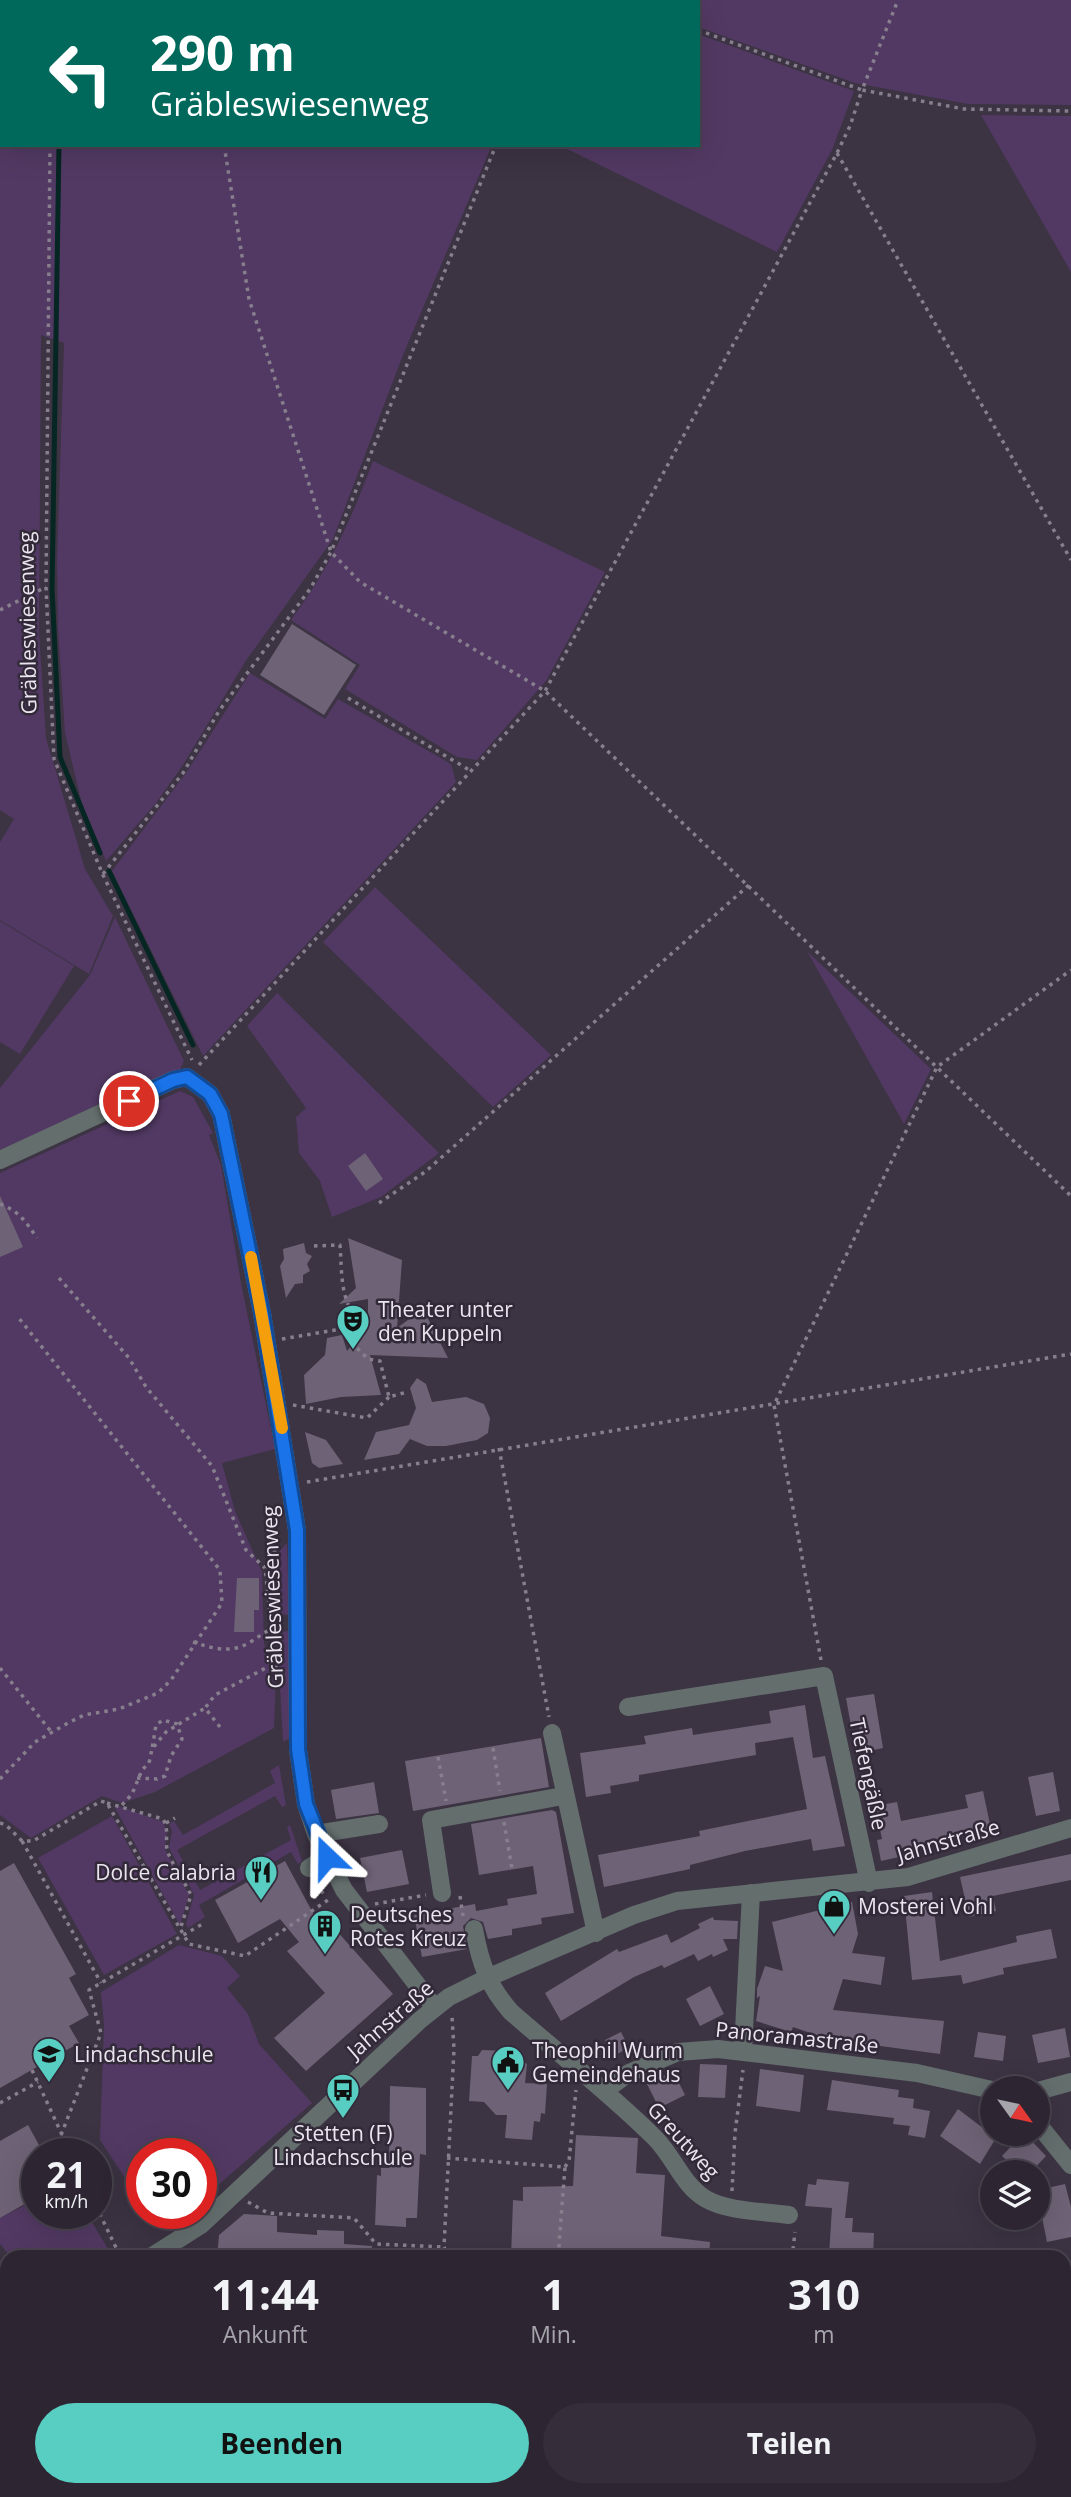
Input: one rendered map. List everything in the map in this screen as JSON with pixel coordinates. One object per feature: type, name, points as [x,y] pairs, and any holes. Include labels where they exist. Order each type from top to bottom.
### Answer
[{"type":"street","name":"Gräbleswiesenweg","points":[[0,1160],[173,1080],[187,1077],[210,1094],[228,1136],[291,1485],[297,1530],[298,1749],[306,1804],[316,1834],[344,1890],[442,2003]]},
{"type":"street","points":[[628,1707],[824,1676]]},
{"type":"street","name":"Tiefengäßle","points":[[824,1676],[869,1883]]},
{"type":"street","points":[[552,1733],[596,1933]]},
{"type":"street","points":[[442,1893],[431,1821],[564,1796]]},
{"type":"street","points":[[316,1834],[379,1824]]},
{"type":"street","name":"Jahnstraße","points":[[162,2250],[184,2237],[237,2193],[442,2003],[486,1978],[634,1915],[677,1901],[869,1883],[940,1869],[1071,1828]]},
{"type":"street","points":[[309,1868],[327,1857]]},
{"type":"street","points":[[743,2050],[751,1893]]},
{"type":"street","points":[[469,1923],[486,1978]]},
{"type":"street","name":"Greutweg","points":[[486,1978],[511,2012],[604,2091],[668,2151],[697,2194],[709,2201],[732,2207],[789,2215]]},
{"type":"street","name":"Panoramastraße","points":[[604,2091],[629,2073],[678,2052],[718,2049],[917,2073],[980,2087]]},
{"type":"street","points":[[1050,2088],[1071,2082]]},
{"type":"street","points":[[1050,2139],[1071,2165]]},
{"type":"street","points":[[184,2237],[184,2250]]},
{"type":"path","points":[[348,698],[471,772],[545,691],[837,153],[898,0]]},
{"type":"path","points":[[700,31],[862,90],[964,109],[1071,111]]},
{"type":"path","name":"Gräbleswiesenweg","points":[[50,147],[46,587],[54,759],[103,875],[196,1068],[471,772]]},
{"type":"path","points":[[224,147],[249,299],[331,552],[360,582],[545,691],[1071,1196]]},
{"type":"path","points":[[103,875],[183,773],[219,711],[310,589],[331,552],[495,147]]},
{"type":"path","points":[[837,153],[1071,560]]},
{"type":"path","points":[[0,610],[46,587]]},
{"type":"path","points":[[379,1203],[425,1172],[749,885]]},
{"type":"path","points":[[824,1676],[774,1405],[936,1067],[1071,970]]},
{"type":"path","points":[[0,1204],[13,1208],[23,1217],[37,1238]]},
{"type":"path","points":[[314,1246],[340,1245],[342,1290],[346,1304],[355,1318],[349,1340],[368,1359],[380,1361],[389,1397]]},
{"type":"path","points":[[59,1278],[129,1358],[162,1407],[212,1466],[246,1550],[265,1569]]},
{"type":"path","points":[[0,1779],[20,1754],[34,1742],[84,1715],[119,1709],[158,1693],[171,1680],[193,1642],[222,1603],[220,1570],[18,1317]]},
{"type":"path","points":[[266,1342],[353,1327]]},
{"type":"path","points":[[291,1485],[1071,1354]]},
{"type":"path","points":[[278,1407],[307,1406],[334,1415],[367,1418],[389,1397],[407,1392]]},
{"type":"path","points":[[499,1448],[552,1733]]},
{"type":"path","points":[[193,1642],[229,1650],[248,1644],[272,1628],[298,1625]]},
{"type":"path","points":[[152,1749],[177,1724],[205,1708],[215,1695],[277,1662]]},
{"type":"path","points":[[0,1668],[53,1734]]},
{"type":"path","points":[[205,1708],[220,1727]]},
{"type":"path","points":[[122,1805],[132,1794],[137,1778],[149,1763],[156,1725],[163,1720],[177,1724]]},
{"type":"path","points":[[137,1778],[157,1779],[165,1776],[171,1756],[182,1739],[177,1724]]},
{"type":"path","points":[[438,1757],[448,1817]]},
{"type":"path","points":[[22,1841],[33,1841],[101,1801],[163,1819],[169,1833],[166,1849],[191,1895],[180,1930]]},
{"type":"path","points":[[107,1803],[189,1944],[245,1956],[344,1890]]},
{"type":"path","points":[[166,1823],[176,1818]]},
{"type":"path","points":[[0,1823],[6,1825],[22,1841],[101,1983]]},
{"type":"path","points":[[181,1875],[195,1869]]},
{"type":"path","points":[[356,1907],[458,1890],[469,1923]]},
{"type":"path","points":[[61,2135],[101,2033],[89,1990],[204,1923]]},
{"type":"path","points":[[442,2003],[454,2049],[447,2158],[445,2250]]},
{"type":"path","name":"Greutweg","points":[[732,2207],[743,2050]]},
{"type":"path","points":[[32,2070],[63,2138]]},
{"type":"path","points":[[559,2250],[565,2167],[569,2161],[578,2070]]},
{"type":"path","points":[[0,2103],[38,2082]]},
{"type":"path","points":[[447,2158],[565,2167]]},
{"type":"path","points":[[237,2193],[268,2213],[355,2218],[376,2244],[444,2247]]},
{"type":"path","points":[[789,2215],[795,2222],[793,2250]]},
{"type":"path","points":[[107,2229],[117,2250]]},
{"type":"shaded area","points":[[700,0],[1071,0],[1071,105],[968,104],[855,83],[700,28]]},
{"type":"shaded area","points":[[700,35],[854,91],[832,150],[777,252],[563,147],[700,147]]},
{"type":"shaded area","points":[[981,115],[1071,116],[1071,272]]},
{"type":"shaded area","points":[[0,147],[491,147],[403,355],[333,539],[245,662],[183,765],[156,803],[106,861],[82,804],[65,733],[58,629],[57,560],[64,343],[41,335],[39,633],[46,738],[85,869],[113,916],[89,974],[0,920],[0,842],[14,819],[0,810]]},
{"type":"shaded area","points":[[373,461],[605,572],[546,681],[477,760],[457,757],[345,689],[360,665],[291,620],[317,582],[338,544]]},
{"type":"shaded area","points":[[250,673],[325,719],[338,699],[451,764],[456,782],[203,1056],[112,871],[186,773]]},
{"type":"shaded area","points":[[375,887],[551,1055],[493,1107],[323,942]]},
{"type":"shaded area","points":[[115,917],[184,1061],[180,1070],[0,1150],[0,1088],[90,975]]},
{"type":"shaded area","points":[[0,921],[74,966],[20,1054],[0,1042]]},
{"type":"shaded area","points":[[807,951],[931,1069],[904,1124]]},
{"type":"shaded area","points":[[277,993],[439,1153],[381,1197],[332,1217],[320,1181],[299,1153],[296,1117],[306,1108],[247,1026]]},
{"type":"shaded area","points":[[180,1091],[193,1097],[213,1133],[209,1135],[221,1165],[241,1283],[275,1449],[222,1463],[235,1511],[262,1572],[264,1643],[276,1678],[274,1728],[155,1792],[122,1803],[102,1796],[31,1838],[0,1815],[0,1173]]},
{"type":"shaded area","points":[[287,1543],[289,1615],[278,1614],[274,1557]]},
{"type":"shaded area","points":[[289,1631],[293,1736],[283,1742],[277,1632]]},
{"type":"shaded area","points":[[279,1765],[286,1805],[282,1807],[275,1796],[177,1850],[188,1870],[182,1872],[169,1848],[172,1831],[169,1824],[174,1821],[183,1835],[275,1783],[270,1771]]},
{"type":"shaded area","points":[[119,1806],[163,1822],[167,1832],[165,1849],[189,1895],[180,1925],[115,1808]]},
{"type":"shaded area","points":[[112,1816],[177,1934],[104,1975],[38,1858]]},
{"type":"shaded area","points":[[290,1825],[302,1861],[298,1864],[291,1852],[199,1905],[205,1917],[188,1928],[186,1924],[194,1895],[185,1876],[190,1873],[200,1890],[291,1840],[287,1827]]},
{"type":"shaded area","points":[[179,1945],[222,1956],[240,1976],[227,1988],[248,2014],[259,2044],[312,2103],[217,2186],[217,2138],[126,2138],[126,2180],[112,2158],[112,2138],[100,2138],[104,2025],[101,1992]]},
{"type":"shaded area","points":[[21,2207],[21,2229],[96,2229],[109,2250],[5,2250],[0,2244],[0,2218]]},
{"type":"building","points":[[292,624],[356,665],[324,715],[260,675]]},
{"type":"building","points":[[365,1153],[383,1179],[366,1191],[348,1166]]},
{"type":"building","points":[[0,1196],[23,1247],[0,1257]]},
{"type":"building","points":[[348,1238],[402,1260],[397,1328],[423,1309],[448,1358],[370,1355],[381,1395],[341,1397],[306,1404],[304,1375],[325,1355],[327,1338],[342,1335],[347,1351],[365,1329],[368,1319],[368,1299],[339,1304],[356,1288]]},
{"type":"building","points":[[304,1243],[306,1253],[312,1256],[307,1264],[310,1271],[303,1275],[303,1283],[295,1284],[286,1298],[280,1266],[284,1259],[283,1249]]},
{"type":"building","points":[[417,1378],[426,1384],[432,1402],[466,1397],[484,1404],[490,1418],[488,1433],[477,1440],[446,1446],[427,1446],[410,1439],[399,1454],[364,1460],[376,1432],[409,1425],[416,1408],[410,1388]]},
{"type":"building","points":[[305,1432],[326,1440],[343,1464],[319,1468],[312,1463]]},
{"type":"building","points":[[237,1578],[259,1578],[259,1610],[254,1610],[254,1632],[234,1632]]},
{"type":"building","points":[[874,1694],[883,1748],[864,1752],[859,1725],[851,1726],[846,1698]]},
{"type":"building","points":[[805,1705],[813,1758],[825,1756],[845,1846],[813,1851],[811,1839],[745,1851],[690,1865],[690,1869],[604,1887],[598,1855],[700,1836],[699,1831],[807,1809],[793,1737],[755,1743],[756,1755],[639,1775],[639,1781],[610,1786],[611,1793],[586,1797],[580,1753],[646,1744],[644,1736],[692,1728],[693,1735],[771,1723],[769,1711]]},
{"type":"building","points":[[541,1738],[549,1787],[413,1811],[405,1761]]},
{"type":"building","points":[[1053,1772],[1060,1811],[1036,1816],[1028,1777]]},
{"type":"building","points":[[374,1782],[379,1813],[336,1819],[331,1790]]},
{"type":"building","points":[[983,1791],[991,1829],[907,1850],[908,1855],[881,1861],[877,1840],[882,1839],[875,1806],[897,1802],[901,1821],[968,1808],[965,1795]]},
{"type":"building","points":[[552,1810],[556,1812],[574,1913],[541,1918],[542,1924],[512,1929],[512,1935],[488,1939],[483,1922],[471,1918],[463,1926],[467,1949],[422,1957],[414,1915],[475,1904],[476,1911],[508,1905],[507,1899],[537,1894],[533,1866],[479,1875],[471,1824]]},
{"type":"building","points":[[402,1850],[409,1884],[367,1892],[360,1858]]},
{"type":"building","points":[[1071,1854],[1071,1880],[993,1896],[996,1911],[969,1917],[960,1877]]},
{"type":"building","points":[[285,1861],[314,1915],[319,1911],[393,1994],[306,2071],[274,2038],[325,1993],[287,1951],[299,1942],[280,1919],[238,1943],[215,1900]]},
{"type":"building","points":[[14,1863],[76,1974],[69,1978],[89,2015],[69,2026],[79,2043],[0,2088],[0,1871]]},
{"type":"building","points":[[932,1892],[940,1961],[1017,1942],[1016,1936],[1051,1929],[1057,1958],[1003,1968],[1004,1974],[963,1984],[961,1975],[912,1980],[904,1896]]},
{"type":"building","points":[[852,1902],[858,1934],[852,1953],[885,1957],[881,1985],[843,1979],[833,2010],[944,2021],[940,2054],[828,2039],[793,2027],[791,2032],[756,2021],[760,1996],[757,1998],[757,1989],[765,1966],[783,1971],[772,1922]]},
{"type":"building","points":[[713,1917],[714,1920],[738,1921],[737,1939],[723,1939],[728,1950],[713,1957],[712,1954],[698,1961],[694,1954],[664,1968],[662,1965],[634,1977],[561,2021],[545,1993],[617,1949],[619,1952],[667,1934],[671,1943],[700,1928],[698,1924]]},
{"type":"building","points":[[710,1986],[724,2014],[700,2026],[686,1999]]},
{"type":"building","points":[[1065,2028],[1070,2057],[1038,2063],[1032,2035]]},
{"type":"building","points":[[621,2032],[629,2048],[613,2056],[605,2040]]},
{"type":"building","points":[[978,2032],[1006,2036],[1003,2061],[974,2057]]},
{"type":"building","name":"Theophil Wurm Gemeindehaus","points":[[482,2050],[507,2051],[527,2064],[525,2083],[547,2084],[545,2114],[541,2113],[540,2122],[534,2121],[532,2140],[505,2138],[507,2115],[496,2115],[484,2102],[469,2101],[472,2056],[478,2056]]},
{"type":"building","points":[[700,2064],[727,2065],[725,2098],[698,2097]]},
{"type":"building","points":[[760,2069],[804,2075],[800,2112],[756,2106]]},
{"type":"building","points":[[673,2071],[685,2095],[659,2108],[647,2084]]},
{"type":"building","points":[[832,2080],[899,2090],[898,2097],[914,2099],[913,2108],[930,2111],[925,2138],[908,2135],[910,2126],[893,2124],[894,2118],[827,2110]]},
{"type":"building","points":[[390,2086],[426,2088],[426,2155],[420,2154],[417,2218],[406,2218],[406,2227],[375,2225],[377,2175],[381,2176],[381,2168],[389,2168]]},
{"type":"building","points":[[958,2109],[980,2126],[980,2146],[991,2146],[980,2164],[940,2136]]},
{"type":"building","points":[[28,2125],[35,2138],[21,2138],[21,2206],[0,2218],[0,2141]]},
{"type":"building","points":[[576,2135],[638,2138],[636,2173],[665,2175],[661,2236],[710,2242],[710,2250],[511,2250],[513,2200],[523,2201],[523,2187],[573,2186]]},
{"type":"building","points":[[1012,2146],[1036,2146],[1046,2156],[1042,2160],[1006,2160],[1002,2156]]},
{"type":"building","points":[[817,2179],[849,2182],[845,2218],[853,2218],[852,2232],[874,2233],[873,2250],[829,2250],[832,2208],[805,2206],[808,2184],[816,2185]]},
{"type":"building","points":[[1065,2184],[1071,2207],[1071,2237],[1047,2242],[1045,2230],[1050,2230],[1050,2187]]},
{"type":"building","points":[[244,2214],[277,2216],[277,2232],[317,2235],[317,2230],[344,2231],[344,2244],[372,2246],[372,2250],[218,2250],[219,2235]]},
{"type":"waterway","points":[[59,147],[52,589],[60,757],[100,853]]},
{"type":"waterway","points":[[109,871],[193,1045]]},
{"type":"slow traffic","points":[[251,1257],[282,1428]]},
{"type":"place","name":"Theater unter den Kuppeln","points":[[353,1351]]},
{"type":"place","name":"Dolce Calabria","points":[[261,1902]]},
{"type":"place","name":"Mosterei Vohl","points":[[834,1936]]},
{"type":"place","name":"Deutsches Rotes Kreuz","points":[[325,1956]]},
{"type":"place","name":"Lindachschule","points":[[49,2084]]},
{"type":"place","name":"Theophil Wurm Gemeindehaus","points":[[508,2092]]},
{"type":"place","name":"Stetten (F) Lindachschule","points":[[343,2120]]},
{"type":"route","points":[[129,1101],[173,1080],[187,1077],[210,1094],[221,1114],[228,1136],[262,1313],[297,1530],[298,1749],[306,1804],[327,1857]]}]
